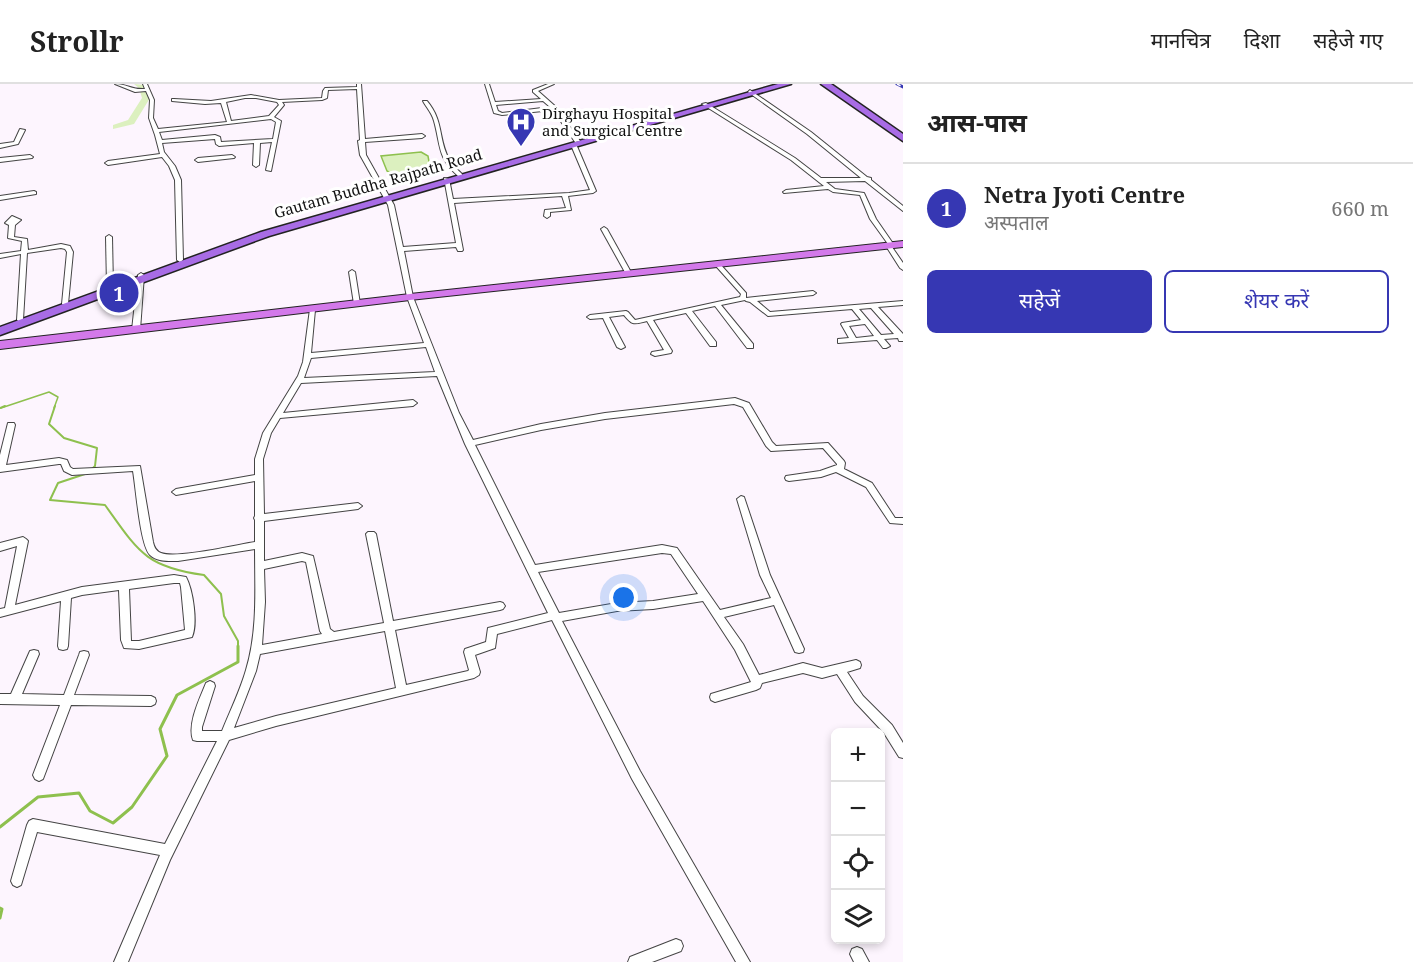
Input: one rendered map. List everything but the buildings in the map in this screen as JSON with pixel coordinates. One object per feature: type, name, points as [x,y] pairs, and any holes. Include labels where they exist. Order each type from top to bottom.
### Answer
[{"type":"highway","points":[[0,329],[233,244],[388,196],[706,105],[770,84]]},
{"type":"highway","points":[[750,91],[787,84]]},
{"type":"highway","points":[[825,84],[903,136]]},
{"type":"highway","points":[[830,84],[903,136]]},
{"type":"highway","name":"Gautam Buddha Rajpath Road","points":[[447,180],[576,143]]},
{"type":"highway","name":"Gautam Buddha Rajpath Road","points":[[0,329],[249,236],[388,196]]},
{"type":"main road","points":[[0,345],[410,297],[903,244]]},
{"type":"street","points":[[117,84],[145,89],[152,99],[151,118],[157,131],[162,154],[172,166],[178,180],[180,260]]},
{"type":"street","points":[[487,84],[496,112],[502,114],[554,108]]},
{"type":"street","points":[[450,201],[593,191],[576,143],[554,108],[533,88],[552,84]]},
{"type":"street","points":[[174,100],[224,101],[232,97],[258,95],[279,101],[321,99],[325,98],[327,89],[359,86],[364,161],[388,196],[410,297],[439,374],[470,444],[636,775],[743,962]]},
{"type":"street","points":[[750,91],[884,191],[903,208]]},
{"type":"street","points":[[494,104],[542,99]]},
{"type":"street","points":[[224,101],[229,121]]},
{"type":"street","points":[[271,117],[282,105],[279,101]]},
{"type":"street","points":[[425,102],[433,111],[446,163],[460,175]]},
{"type":"street","points":[[706,105],[793,159],[837,192],[884,191]]},
{"type":"street","points":[[157,131],[271,117],[279,121],[269,170]]},
{"type":"street","points":[[397,129],[401,138]]},
{"type":"street","points":[[0,146],[16,143],[22,130]]},
{"type":"street","points":[[361,141],[422,136]]},
{"type":"street","points":[[160,142],[216,137],[218,144],[275,140]]},
{"type":"street","points":[[256,165],[257,141]]},
{"type":"street","points":[[232,165],[233,143]]},
{"type":"street","points":[[108,163],[162,154]]},
{"type":"street","points":[[0,160],[30,157]]},
{"type":"street","points":[[198,160],[232,157]]},
{"type":"street","points":[[820,180],[868,179]]},
{"type":"street","points":[[399,249],[459,247],[447,180]]},
{"type":"street","points":[[786,192],[829,187]]},
{"type":"street","points":[[857,192],[865,197],[873,219],[903,268]]},
{"type":"street","points":[[0,198],[34,193]]},
{"type":"street","points":[[547,216],[547,211],[569,209],[565,196],[568,194]]},
{"type":"street","points":[[12,223],[11,238],[25,240],[20,320]]},
{"type":"street","points":[[604,229],[629,274]]},
{"type":"street","points":[[109,237],[110,286]]},
{"type":"street","points":[[0,256],[61,246],[68,247],[70,252],[65,304]]},
{"type":"street","points":[[718,265],[745,296],[768,314],[903,303]]},
{"type":"street","points":[[352,272],[357,304]]},
{"type":"street","points":[[136,330],[141,276]]},
{"type":"street","points":[[753,301],[813,292]]},
{"type":"street","points":[[590,317],[627,313],[633,322],[745,296]]},
{"type":"street","points":[[717,304],[750,346]]},
{"type":"street","points":[[872,305],[901,338]]},
{"type":"street","points":[[854,307],[886,346]]},
{"type":"street","points":[[121,962],[169,851],[225,736],[243,692],[256,651],[260,602],[258,518],[262,446],[277,416],[299,381],[308,356],[312,310]]},
{"type":"street","points":[[688,311],[713,344]]},
{"type":"street","points":[[605,315],[621,346]]},
{"type":"street","points":[[649,319],[668,351],[655,354]]},
{"type":"street","points":[[854,340],[844,324],[867,322]]},
{"type":"street","points":[[841,341],[879,337],[901,338]]},
{"type":"street","points":[[308,356],[427,345]]},
{"type":"street","points":[[299,381],[439,374]]},
{"type":"street","points":[[470,444],[541,427],[729,400],[746,405],[774,449],[825,445],[841,463],[841,467],[822,474],[789,478]]},
{"type":"street","points":[[277,416],[413,403]]},
{"type":"street","points":[[11,425],[0,469],[59,461],[64,462],[69,471],[137,468],[142,486],[148,542],[157,556],[174,557],[258,545]]},
{"type":"street","points":[[837,469],[869,485],[893,521],[903,522]]},
{"type":"street","points":[[176,492],[259,477]]},
{"type":"street","points":[[741,499],[754,546],[799,649]]},
{"type":"street","points":[[258,518],[358,506]]},
{"type":"street","points":[[371,534],[402,691]]},
{"type":"street","points":[[0,547],[22,542],[4,612],[66,596],[124,585],[183,580],[186,587],[190,630],[188,634],[139,645],[128,645],[124,585]]},
{"type":"street","points":[[533,569],[667,548],[679,556],[739,647],[756,680],[756,685],[715,697]]},
{"type":"street","points":[[259,566],[302,557],[310,559],[325,631],[332,637]]},
{"type":"street","points":[[63,646],[66,596]]},
{"type":"street","points":[[210,686],[195,732],[197,736],[225,736],[470,675],[475,672],[469,652],[491,645],[492,631],[555,617],[617,607],[653,605],[705,597]]},
{"type":"street","points":[[717,615],[777,600]]},
{"type":"street","points":[[256,651],[500,606]]},
{"type":"street","points":[[14,700],[34,654]]},
{"type":"street","points":[[39,776],[84,656]]},
{"type":"street","points":[[756,680],[803,668],[822,673],[856,664]]},
{"type":"street","points":[[839,668],[859,699],[888,729],[903,753]]},
{"type":"street","points":[[0,699],[151,701]]},
{"type":"street","points":[[17,881],[33,825],[169,851]]},
{"type":"street","points":[[635,962],[676,946]]},
{"type":"shaded area","points":[[421,152],[428,156],[431,173],[399,178],[387,171],[381,156]]},
{"type":"waterway","points":[[116,127],[131,122],[146,98],[143,87],[138,84]]},
{"type":"waterway","points":[[1,408],[49,392],[58,397],[54,408]]},
{"type":"waterway","points":[[0,408],[5,406]]},
{"type":"waterway","points":[[55,406],[49,424],[64,438],[97,448],[95,466],[92,469]]},
{"type":"waterway","points":[[0,827],[38,797],[79,793],[90,811],[113,823],[132,807],[167,756],[160,729],[177,695],[238,662],[238,641],[224,616],[221,594],[204,575],[168,567],[145,554],[126,534],[105,505],[50,500],[58,483],[85,474]]},
{"type":"waterway","points":[[0,908],[2,909],[0,918]]},
{"type":"railway","points":[[897,84],[903,87]]},
{"type":"place","name":"Dirghayu Hospital and Surgical Centre","points":[[521,148]]},
{"type":"place","name":"Netra Jyoti Centre","points":[[119,293]]}]
